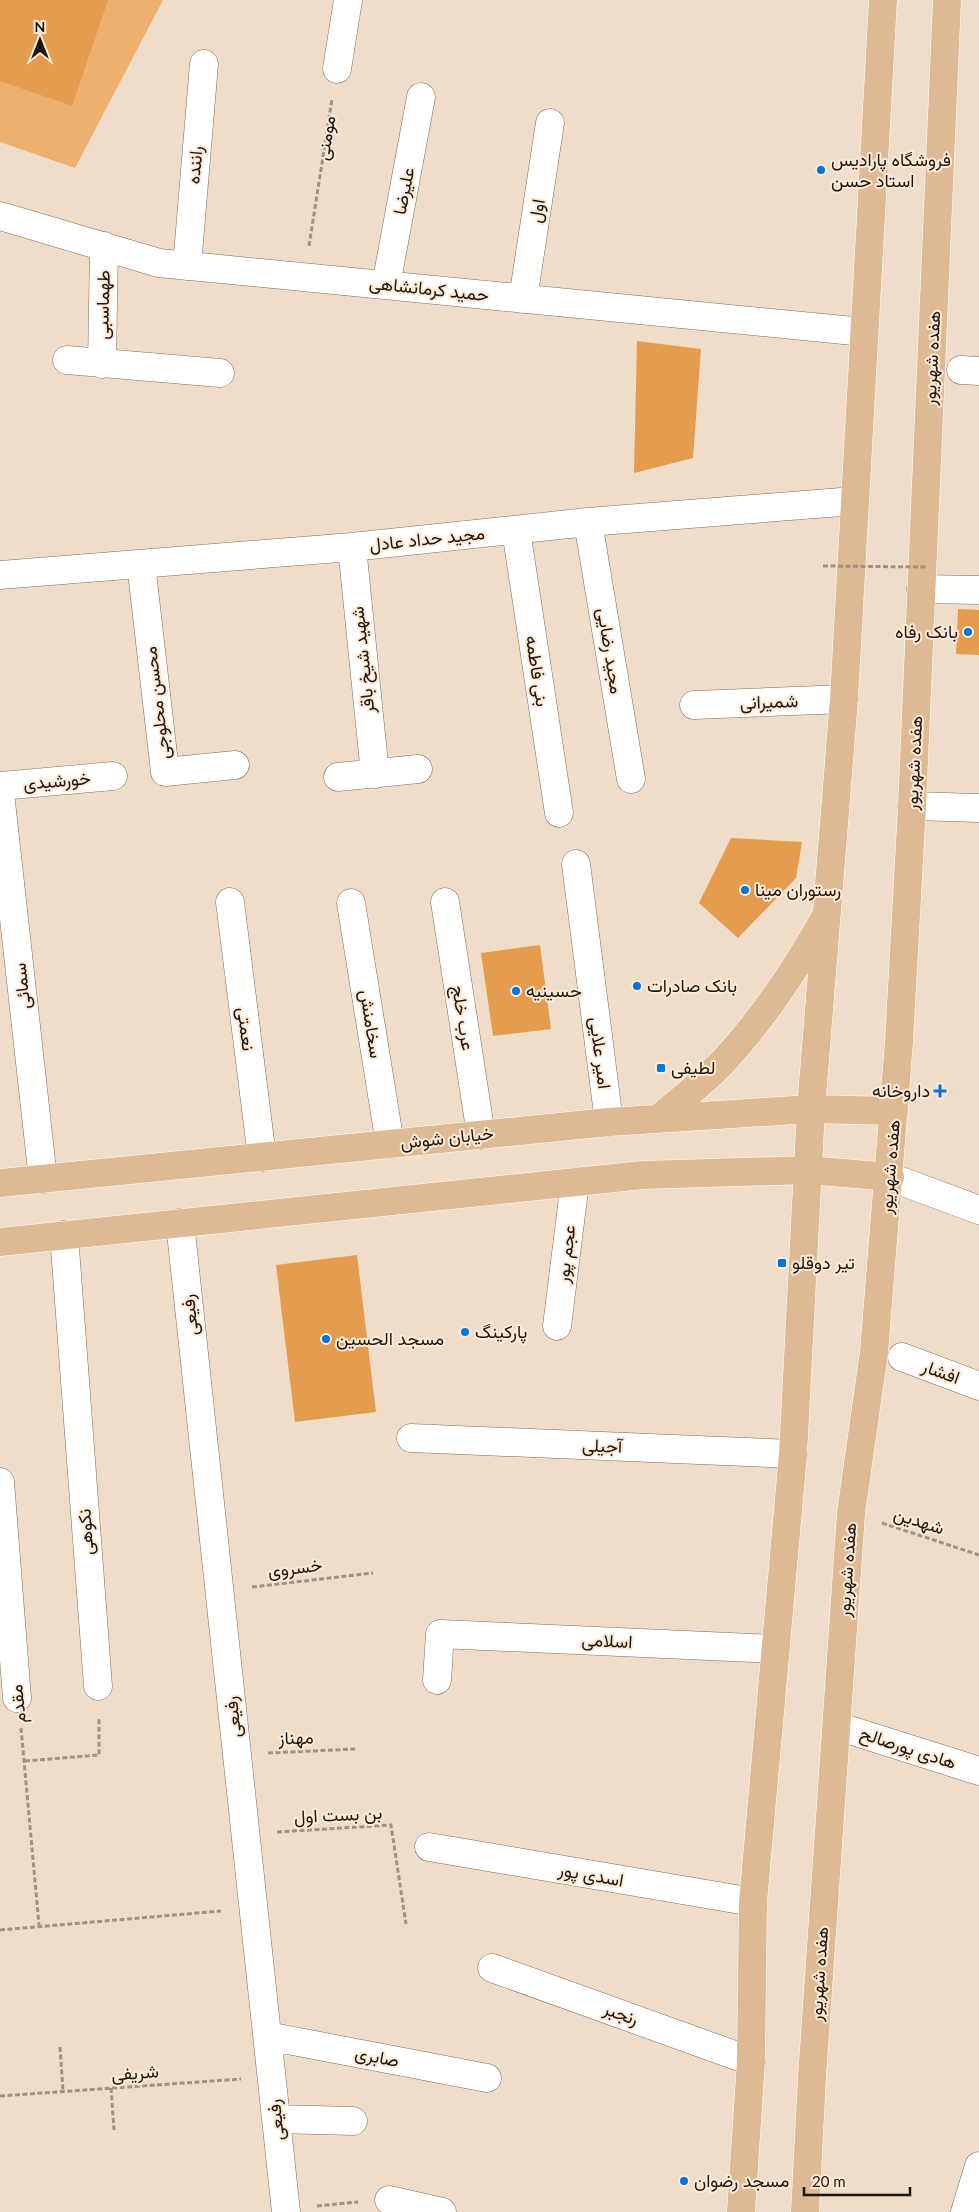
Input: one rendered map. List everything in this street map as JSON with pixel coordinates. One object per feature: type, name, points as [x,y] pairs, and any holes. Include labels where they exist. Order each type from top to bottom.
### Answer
[{"type":"main road","points":[[741,2212],[751,2061],[753,1902],[793,1454],[811,1110],[844,699],[883,0]]},
{"type":"main road","name":"هفده شهریور","points":[[805,2212],[812,2077],[851,1513],[874,1352],[890,1177],[924,578],[947,0]]},
{"type":"main road","points":[[659,1118],[730,1055],[771,1004],[801,960],[828,911]]},
{"type":"main road","name":"خیابان شوش","points":[[0,1183],[609,1122],[811,1110],[894,1111]]},
{"type":"main road","points":[[0,1242],[643,1175],[808,1170],[890,1177]]},
{"type":"street","points":[[337,69],[348,0]]},
{"type":"street","name":"راننده","points":[[187,266],[204,64]]},
{"type":"street","name":"علیرضا","points":[[386,285],[421,98]]},
{"type":"street","name":"اول","points":[[523,299],[550,124]]},
{"type":"street","name":"حمید کرمانشاهی","points":[[0,216],[159,263],[864,332]]},
{"type":"street","name":"طهماسبی","points":[[102,364],[104,246]]},
{"type":"street","points":[[67,360],[220,373]]},
{"type":"street","name":"مجید حداد عادل","points":[[0,575],[352,547],[588,522],[854,501]]},
{"type":"street","name":"مجید رضایی","points":[[588,522],[631,779]]},
{"type":"street","name":"بنی فاطمه","points":[[516,530],[559,813]]},
{"type":"street","name":"شهید شیخ باقر","points":[[352,547],[374,774]]},
{"type":"street","name":"محسن محلوجی","points":[[141,564],[165,772],[235,765]]},
{"type":"street","points":[[924,578],[979,590]]},
{"type":"street","name":"شمیرانی","points":[[694,705],[844,699]]},
{"type":"street","points":[[338,777],[418,769]]},
{"type":"street","name":"خورشیدی","points":[[0,786],[113,776]]},
{"type":"street","name":"سمائی","points":[[0,792],[4,862],[43,1179]]},
{"type":"street","points":[[912,806],[979,808]]},
{"type":"street","name":"امیر علایی","points":[[576,864],[609,1122]]},
{"type":"street","name":"نعمتی","points":[[230,902],[262,1157]]},
{"type":"street","name":"عرب خلج","points":[[445,902],[480,1135]]},
{"type":"street","name":"سخامنش","points":[[351,903],[390,1144]]},
{"type":"street","points":[[890,1177],[979,1210]]},
{"type":"street","name":"عجم پور","points":[[557,1326],[575,1182]]},
{"type":"street","name":"رفیعی","points":[[180,1223],[286,2210]]},
{"type":"street","name":"نکوهی","points":[[64,1235],[98,1686]]},
{"type":"street","name":"افشار","points":[[902,1357],[979,1386]]},
{"type":"street","name":"آجیلی","points":[[411,1438],[793,1454]]},
{"type":"street","name":"مقدم","points":[[0,1482],[17,1698]]},
{"type":"street","name":"اسلامی","points":[[437,1680],[440,1634],[775,1648]]},
{"type":"street","name":"هادی پورصالح","points":[[837,1726],[979,1771]]},
{"type":"street","name":"اسدی پور","points":[[429,1848],[753,1902]]},
{"type":"street","name":"رنجبر","points":[[492,1968],[751,2061]]},
{"type":"street","name":"صابری","points":[[267,2036],[487,2078]]},
{"type":"street","points":[[276,2119],[353,2121]]},
{"type":"street","points":[[965,2212],[979,2166]]},
{"type":"street","points":[[389,2200],[442,2212]]},
{"type":"path","name":"مومنی","points":[[304,277],[337,69]]},
{"type":"path","points":[[823,566],[924,578]]},
{"type":"path","name":"شهدین","points":[[851,1513],[979,1555]]},
{"type":"path","name":"خسروی","points":[[220,1591],[373,1573]]},
{"type":"path","points":[[25,1761],[99,1755],[98,1686]]},
{"type":"path","name":"مقدم","points":[[17,1698],[25,1761],[39,1925]]},
{"type":"path","name":"مهناز","points":[[237,1754],[355,1750]]},
{"type":"path","name":"بن بست اول","points":[[247,1833],[391,1825],[406,1924]]},
{"type":"path","points":[[0,1930],[39,1925],[254,1908]]},
{"type":"path","points":[[60,2047],[63,2091]]},
{"type":"path","name":"شریفی","points":[[0,2096],[271,2077]]},
{"type":"path","points":[[111,2088],[114,2130]]},
{"type":"path","points":[[286,2210],[389,2200]]},
{"type":"shaded area","points":[[0,0],[163,0],[75,168],[0,142]]},
{"type":"building","points":[[0,0],[108,0],[72,106],[0,81]]},
{"type":"building","points":[[637,341],[701,349],[693,458],[634,473]]},
{"type":"building","name":"بانک رفاه","points":[[958,609],[979,610],[979,655],[956,654]]},
{"type":"building","name":"رستوران مینا","points":[[731,838],[802,842],[796,878],[738,938],[699,903]]},
{"type":"building","name":"حسینیه","points":[[540,945],[551,1029],[493,1036],[481,953]]},
{"type":"building","name":"مسجد الحسین","points":[[357,1255],[376,1412],[295,1422],[276,1265]]},
{"type":"place","name":"فروشگاه پارادیس استاد حسن","points":[[821,170]]},
{"type":"place","name":"بانک رفاه","points":[[968,632]]},
{"type":"place","name":"رستوران مینا","points":[[745,890]]},
{"type":"place","name":"بانک صادرات","points":[[637,986]]},
{"type":"place","name":"حسینیه","points":[[516,991]]},
{"type":"place","name":"لطیفی","points":[[661,1068]]},
{"type":"place","name":"داروخانه","points":[[940,1091]]},
{"type":"place","name":"تیر دوقلو","points":[[782,1263]]},
{"type":"place","name":"پارکینگ","points":[[465,1332]]},
{"type":"place","name":"مسجد الحسین","points":[[326,1339]]},
{"type":"place","name":"مسجد رضوان","points":[[684,2181]]}]
